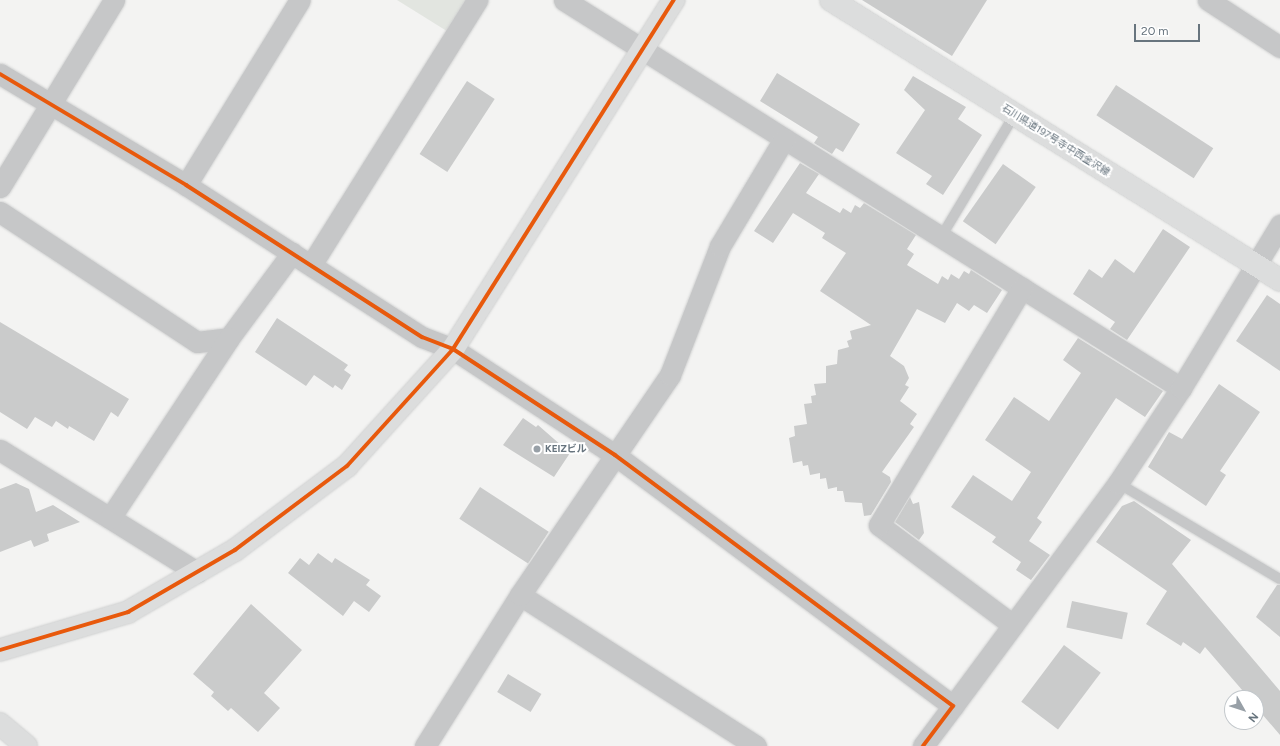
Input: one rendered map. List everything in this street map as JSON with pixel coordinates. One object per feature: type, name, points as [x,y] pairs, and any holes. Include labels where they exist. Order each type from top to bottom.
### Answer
[{"type":"street","points":[[0,187],[114,0]]},
{"type":"street","points":[[186,185],[300,0]]},
{"type":"street","points":[[311,266],[477,0]]},
{"type":"street","points":[[564,0],[1181,388]]},
{"type":"street","points":[[0,650],[128,612],[235,550],[348,466],[453,349],[674,0]]},
{"type":"street","name":"石川県道197号寺中西金沢線","points":[[831,0],[1280,280]]},
{"type":"street","points":[[1208,0],[1280,47]]},
{"type":"street","points":[[0,74],[186,185],[422,337],[453,349],[614,455],[953,706]]},
{"type":"street","points":[[424,746],[520,595],[614,455],[670,375],[720,246],[784,139]]},
{"type":"street","points":[[0,212],[197,342],[229,338]]},
{"type":"street","points":[[923,746],[1118,483],[1181,388],[1280,225]]},
{"type":"street","points":[[110,518],[229,338],[292,253]]},
{"type":"street","points":[[1013,625],[879,524],[1022,288]]},
{"type":"street","points":[[4,457],[110,518],[197,572]]},
{"type":"street","points":[[520,595],[756,746]]},
{"type":"street","points":[[0,724],[26,746]]},
{"type":"lane","points":[[941,237],[1015,114]]},
{"type":"lane","points":[[1118,483],[1280,579]]},
{"type":"shaded area","points":[[397,0],[480,0],[458,38]]},
{"type":"building","points":[[862,0],[987,0],[952,56]]},
{"type":"building","points":[[777,73],[860,124],[843,152],[836,148],[832,154],[814,143],[818,137],[760,101]]},
{"type":"building","points":[[913,76],[966,107],[958,119],[982,135],[943,195],[926,184],[932,176],[896,153],[925,110],[904,90]]},
{"type":"building","points":[[467,81],[495,99],[447,172],[420,154]]},
{"type":"building","points":[[1116,85],[1213,148],[1194,178],[1096,115]]},
{"type":"building","points":[[800,163],[819,174],[806,193],[840,213],[843,208],[851,213],[855,205],[860,208],[864,203],[916,235],[907,249],[914,254],[907,265],[938,284],[942,276],[948,280],[951,274],[959,279],[964,271],[969,274],[971,270],[1002,290],[987,313],[974,305],[969,311],[957,303],[945,323],[917,309],[890,356],[904,366],[909,378],[905,385],[909,387],[900,401],[917,414],[910,424],[914,427],[882,472],[890,477],[891,482],[871,515],[864,516],[862,503],[845,502],[843,491],[837,491],[837,487],[828,489],[826,478],[820,479],[820,473],[810,475],[808,465],[803,466],[802,461],[793,463],[789,438],[795,436],[794,426],[807,424],[804,404],[812,403],[811,396],[816,395],[814,384],[826,383],[826,366],[837,364],[838,350],[849,347],[847,341],[852,339],[850,331],[871,325],[820,291],[846,253],[822,238],[825,233],[793,213],[773,243],[754,231]]},
{"type":"building","points":[[1003,164],[1036,187],[996,244],[963,221]]},
{"type":"building","points":[[1163,229],[1190,247],[1127,340],[1110,329],[1115,322],[1073,294],[1089,269],[1102,278],[1115,259],[1134,273]]},
{"type":"building","points":[[1267,295],[1280,304],[1280,371],[1236,341]]},
{"type":"building","points":[[277,318],[348,365],[344,370],[351,375],[342,390],[335,385],[333,388],[314,375],[306,386],[255,352]]},
{"type":"building","points":[[0,322],[129,399],[118,417],[111,412],[94,441],[69,426],[68,429],[56,421],[52,427],[35,417],[27,429],[0,412]]},
{"type":"building","points":[[1078,338],[1163,391],[1145,417],[1116,398],[1037,518],[1042,522],[1029,541],[1050,555],[1031,580],[1016,570],[1021,562],[992,542],[996,537],[951,507],[973,475],[1012,501],[1031,472],[985,440],[1014,397],[1049,421],[1081,373],[1063,360]]},
{"type":"building","points":[[1219,384],[1260,412],[1220,471],[1226,475],[1206,506],[1148,467],[1169,432],[1182,439]]},
{"type":"building","name":"KEIZビル","points":[[523,418],[536,427],[538,425],[570,453],[554,477],[503,445]]},
{"type":"building","points":[[16,483],[29,489],[36,512],[53,505],[80,522],[47,534],[49,541],[34,547],[31,540],[0,552],[0,489]]},
{"type":"building","points":[[480,487],[549,532],[528,564],[459,519]]},
{"type":"building","points":[[910,497],[913,504],[919,502],[924,533],[919,540],[895,522]]},
{"type":"building","points":[[1134,501],[1191,540],[1172,564],[1280,691],[1280,735],[1264,716],[1264,690],[1242,690],[1205,647],[1200,654],[1183,642],[1181,646],[1146,624],[1167,591],[1096,542],[1122,506]]},
{"type":"building","points":[[318,553],[332,563],[335,558],[370,580],[366,585],[381,596],[369,612],[354,601],[343,616],[288,573],[300,558],[309,565]]},
{"type":"building","points":[[1277,585],[1280,585],[1280,637],[1256,617]]},
{"type":"building","points":[[1072,601],[1128,613],[1122,639],[1066,627]]},
{"type":"building","points":[[251,604],[302,650],[264,693],[280,708],[258,732],[231,708],[228,711],[211,696],[214,692],[193,674]]},
{"type":"building","points":[[1064,645],[1101,673],[1058,729],[1021,702]]},
{"type":"building","points":[[508,674],[541,694],[531,712],[497,692]]},
{"type":"cycle path","points":[[0,650],[128,612],[235,550],[347,466],[453,349],[674,0]]},
{"type":"cycle path","points":[[0,74],[186,185],[422,337],[453,349],[615,455],[953,706],[923,746]]},
{"type":"place","name":"KEIZビル","points":[[537,449]]}]
